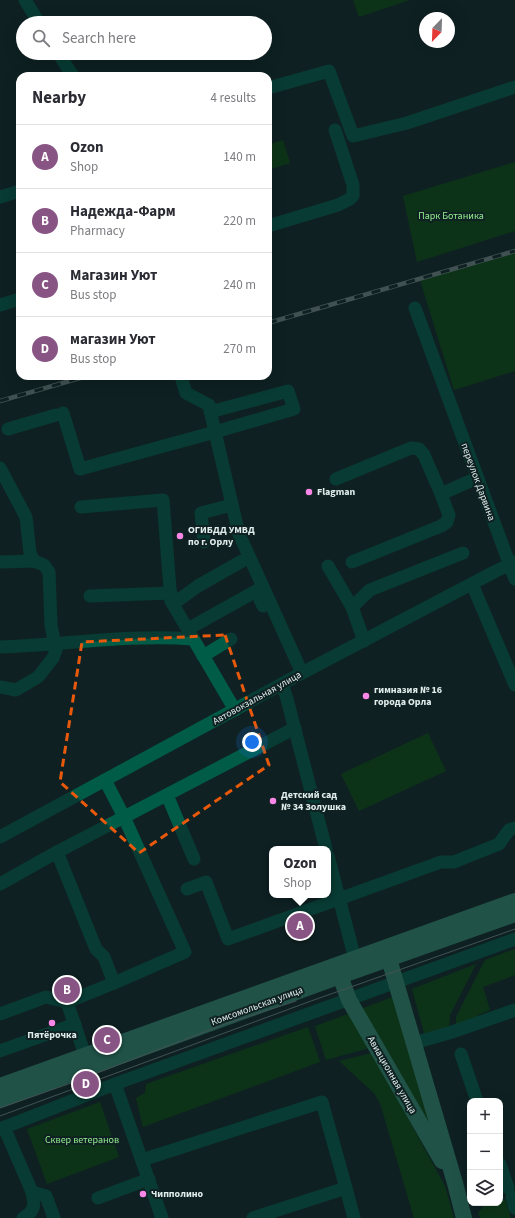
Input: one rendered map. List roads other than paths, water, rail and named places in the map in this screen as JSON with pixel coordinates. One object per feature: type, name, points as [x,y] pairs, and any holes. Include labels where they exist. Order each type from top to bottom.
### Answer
[{"type":"main road","name":"Комсомольская улица","points":[[0,1100],[515,901]]},
{"type":"main road","name":"Комсомольская улица","points":[[0,1086],[346,966],[389,959],[515,914]]},
{"type":"main road","name":"Авиационная улица","points":[[389,959],[455,1183],[465,1208]]},
{"type":"main road","name":"Авиационная улица","points":[[346,966],[349,1000],[455,1183]]},
{"type":"street","points":[[25,0],[35,16]]},
{"type":"street","points":[[63,60],[70,72]]},
{"type":"street","points":[[272,87],[329,71],[353,136],[407,122],[515,87]]},
{"type":"street","points":[[272,225],[338,205],[350,199],[352,196],[353,185],[335,130]]},
{"type":"street","points":[[0,197],[16,192]]},
{"type":"street","points":[[0,304],[16,300]]},
{"type":"street","name":"переулок Дарвина","points":[[415,308],[477,478],[512,564],[515,579]]},
{"type":"street","points":[[182,380],[186,392],[209,405],[239,534],[302,673]]},
{"type":"street","points":[[8,429],[60,414],[80,469],[294,409],[288,391],[210,412]]},
{"type":"street","points":[[336,479],[411,448],[419,449],[424,455],[449,515],[447,522],[441,526],[352,562]]},
{"type":"street","points":[[0,468],[26,517],[30,553],[34,561]]},
{"type":"street","points":[[441,494],[477,478]]},
{"type":"street","points":[[81,507],[163,500],[172,598],[190,634],[235,710]]},
{"type":"street","points":[[204,542],[202,513],[232,505]]},
{"type":"street","points":[[352,606],[370,590],[463,554]]},
{"type":"street","points":[[0,562],[34,561],[44,565],[49,572],[51,625],[56,650],[53,658],[38,677],[16,690],[0,687]]},
{"type":"street","points":[[90,596],[172,598],[198,586],[242,561]]},
{"type":"street","name":"Автовокзальная улица","points":[[0,837],[302,673],[512,564]]},
{"type":"street","points":[[328,566],[352,606],[364,641]]},
{"type":"street","points":[[472,584],[515,685]]},
{"type":"street","points":[[0,647],[37,646],[190,634],[256,592],[282,644]]},
{"type":"street","points":[[203,656],[231,639]]},
{"type":"street","points":[[282,684],[295,728],[325,846]]},
{"type":"street","points":[[0,884],[57,852],[295,728]]},
{"type":"street","points":[[0,1014],[46,997],[67,1002],[185,952],[106,780]]},
{"type":"street","points":[[167,795],[194,859]]},
{"type":"street","points":[[187,890],[206,882],[228,939],[441,862],[454,862],[499,844],[509,830],[515,828]]},
{"type":"street","points":[[57,852],[96,949],[104,957],[114,983]]},
{"type":"street","points":[[331,868],[339,899],[346,966]]},
{"type":"street","points":[[23,1218],[32,1210],[34,1202],[32,1192],[2,1128],[115,1084],[349,1000],[395,981],[515,939]]},
{"type":"street","points":[[67,1002],[86,1055]]},
{"type":"street","points":[[414,1043],[452,1032],[515,1010]]},
{"type":"street","points":[[0,1051],[74,1024]]},
{"type":"street","points":[[461,1054],[476,1098]]},
{"type":"street","points":[[115,1084],[162,1218]]},
{"type":"street","points":[[142,1160],[322,1102],[354,1218]]},
{"type":"street","points":[[502,1170],[510,1194]]},
{"type":"street","points":[[98,1198],[149,1179]]},
{"type":"street","points":[[253,1218],[346,1188]]},
{"type":"street","points":[[32,1192],[46,1196],[54,1218]]},
{"type":"tram line","points":[[0,1116],[311,1001],[515,929]]},
{"type":"tram line","points":[[0,1108],[71,1083],[225,1024],[296,1001]]},
{"type":"railway","points":[[272,322],[515,251]]},
{"type":"railway","points":[[0,401],[73,380]]},
{"type":"place","name":"Flagman","points":[[309,492]]},
{"type":"place","name":"ОГИБДД УМВД по г. Орлу","points":[[180,536]]},
{"type":"place","name":"гимназия № 16 города Орла","points":[[366,696]]},
{"type":"place","name":"Детский сад № 34 Золушка","points":[[273,801]]},
{"type":"place","name":"Ozon","points":[[300,926]]},
{"type":"place","name":"Надежда-Фарм","points":[[67,990]]},
{"type":"place","name":"Пятёрочка","points":[[52,1023]]},
{"type":"place","name":"Магазин Уют","points":[[107,1040]]},
{"type":"place","name":"магазин Уют","points":[[86,1084]]},
{"type":"place","name":"Чипполино","points":[[143,1194]]},
{"type":"park label","name":"Парк Ботаника","points":[[451,216]]},
{"type":"park label","name":"Сквер ветеранов","points":[[82,1140]]}]
